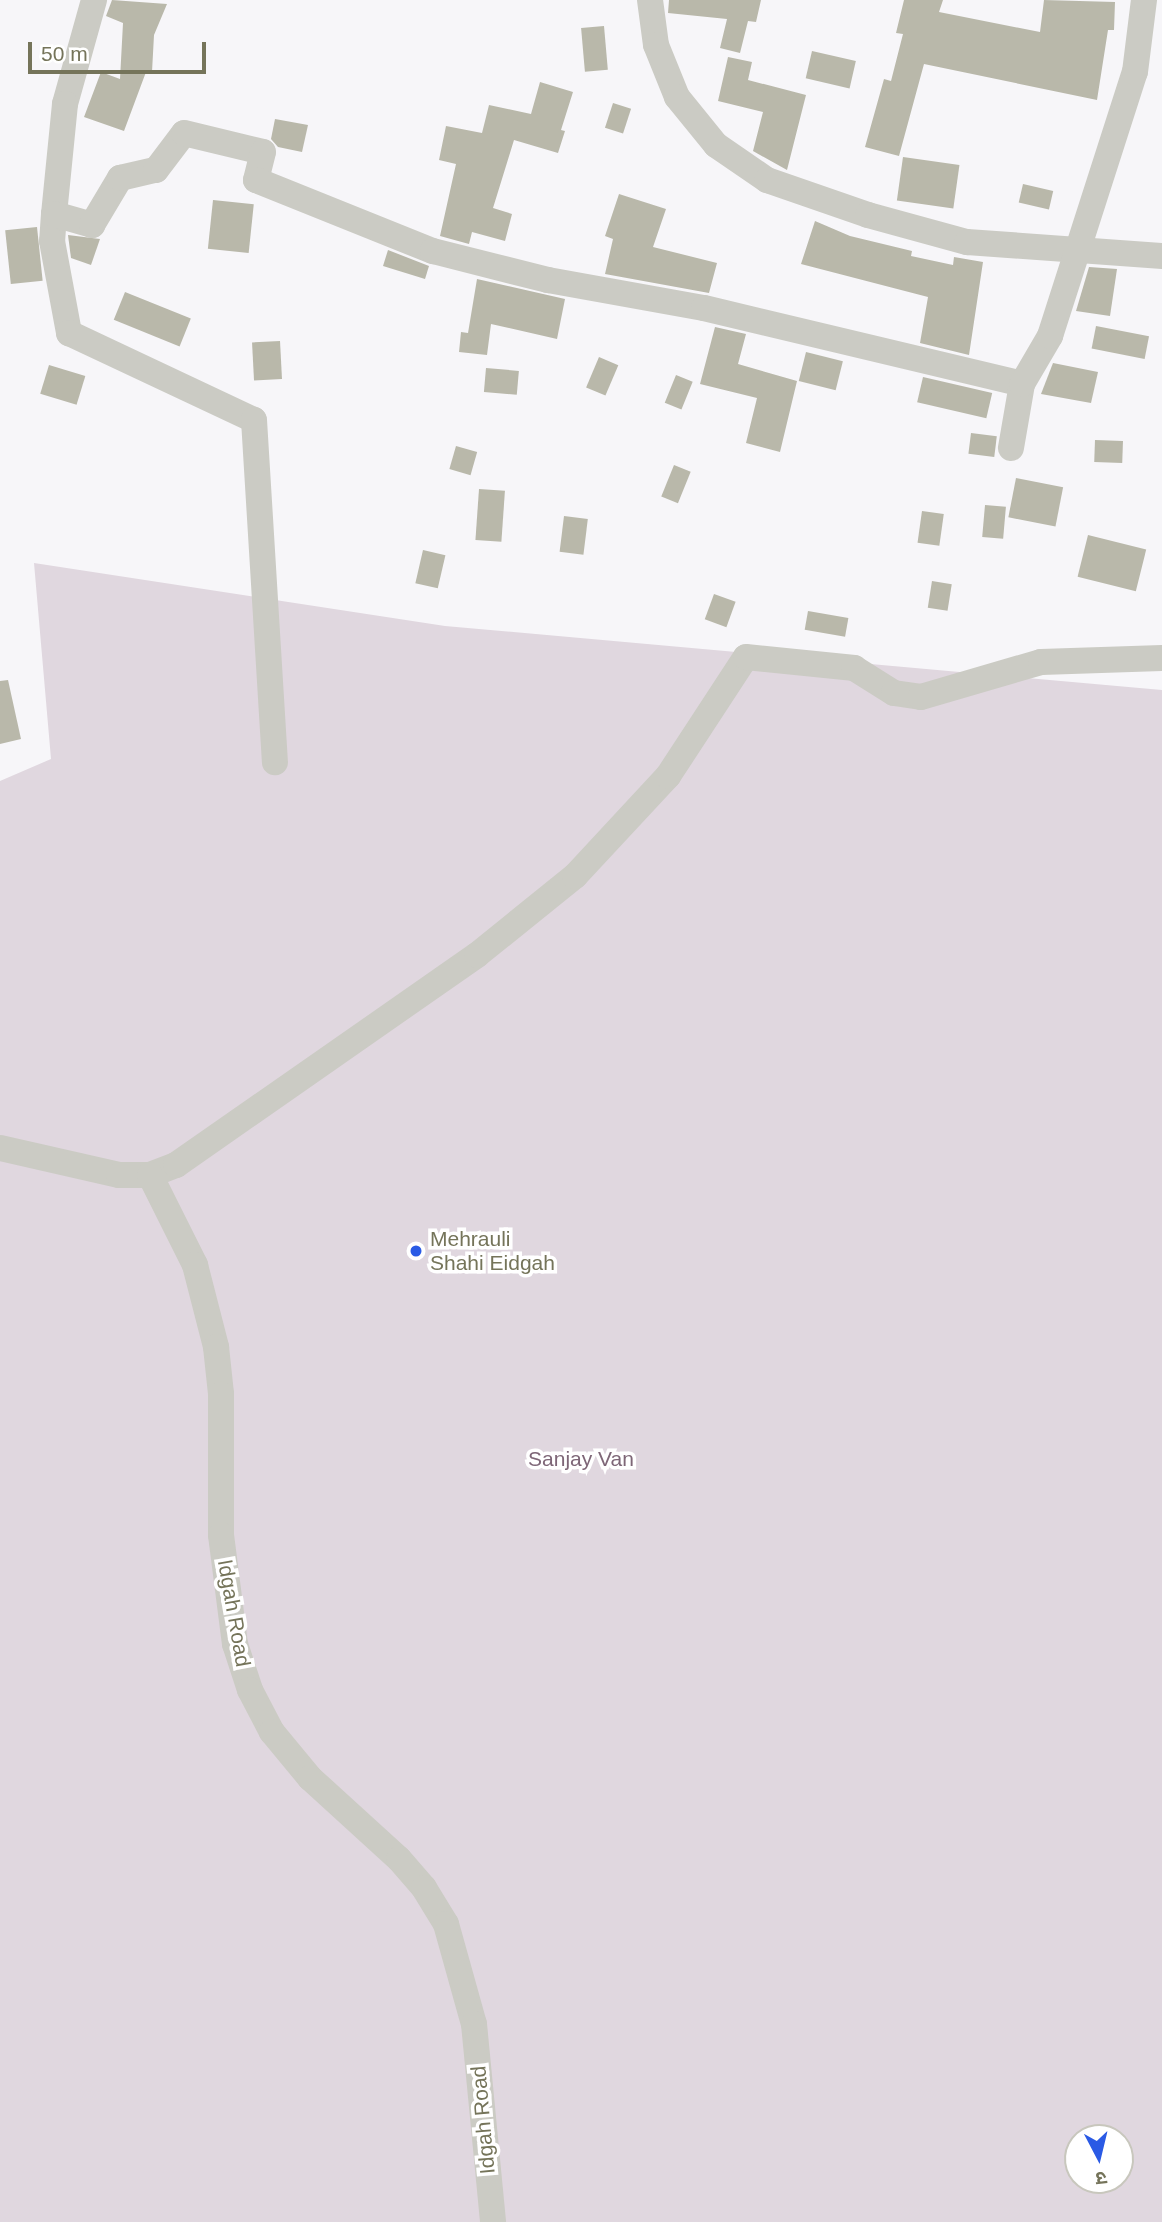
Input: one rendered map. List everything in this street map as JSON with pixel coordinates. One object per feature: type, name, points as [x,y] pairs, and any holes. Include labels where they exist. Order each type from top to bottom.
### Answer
[{"type":"street","points":[[94,0],[65,104],[54,214],[52,241],[69,333],[254,420],[275,762]]},
{"type":"street","points":[[650,0],[656,45],[677,97],[716,145],[745,168],[789,189],[940,236],[1073,253],[1162,256]]},
{"type":"street","points":[[1011,448],[1022,384],[1050,336],[1073,253],[1135,72],[1144,0]]},
{"type":"street","points":[[54,214],[92,225],[120,178],[156,170],[184,133],[263,152],[256,180],[433,251],[548,280],[704,308],[1022,384]]},
{"type":"street","points":[[0,1148],[80,1167],[150,1175],[176,1165],[466,963],[575,876],[668,776],[746,657],[854,668],[894,693],[921,697],[1041,662],[1162,658]]},
{"type":"street","name":"Idgah Road","points":[[150,1175],[195,1265],[216,1347],[221,1394],[221,1535],[235,1644],[250,1690],[272,1732],[310,1778],[399,1859],[424,1888],[446,1924],[474,2024],[493,2222]]},
{"type":"green space","name":"Sanjay Van","points":[[34,563],[445,626],[1162,690],[1162,2222],[0,2222],[0,781],[51,759]]},
{"type":"building","points":[[112,0],[167,4],[154,35],[152,72],[146,72],[124,131],[84,117],[101,72],[120,79],[123,23],[106,16]]},
{"type":"building","points":[[669,0],[761,0],[756,22],[748,21],[740,53],[720,48],[727,19],[668,13]]},
{"type":"building","points":[[904,0],[943,0],[939,12],[1040,32],[1044,0],[1115,2],[1114,30],[1108,30],[1097,100],[924,64],[899,156],[865,147],[884,79],[891,81],[903,34],[896,33]]},
{"type":"building","points":[[604,26],[608,70],[585,72],[581,28]]},
{"type":"building","points":[[812,51],[856,61],[850,88],[806,78]]},
{"type":"building","points":[[728,57],[752,62],[748,80],[806,95],[787,170],[753,151],[763,112],[718,101]]},
{"type":"building","points":[[540,82],[573,92],[561,130],[565,131],[558,153],[514,140],[493,208],[512,214],[505,241],[472,232],[469,244],[440,236],[456,164],[439,160],[446,126],[482,133],[489,105],[531,114]]},
{"type":"building","points":[[613,103],[631,109],[623,134],[605,128]]},
{"type":"building","points":[[275,119],[308,125],[302,152],[278,147],[271,139]]},
{"type":"building","points":[[903,157],[959,165],[953,209],[897,201]]},
{"type":"building","points":[[1023,184],[1053,191],[1049,209],[1019,203]]},
{"type":"building","points":[[619,194],[666,209],[653,247],[717,263],[709,293],[605,274],[613,239],[605,236]]},
{"type":"building","points":[[213,200],[254,204],[249,253],[208,249]]},
{"type":"building","points":[[815,221],[850,236],[912,251],[911,256],[953,265],[954,257],[983,262],[969,355],[920,343],[928,297],[801,264]]},
{"type":"building","points":[[37,227],[43,281],[11,284],[5,230]]},
{"type":"building","points":[[68,235],[100,239],[91,265],[71,258]]},
{"type":"building","points":[[388,250],[429,266],[425,279],[383,266]]},
{"type":"building","points":[[1089,267],[1117,269],[1110,316],[1076,311]]},
{"type":"building","points":[[477,279],[565,299],[557,339],[491,324],[487,355],[459,352],[461,332],[468,333]]},
{"type":"building","points":[[125,292],[191,319],[180,346],[114,320]]},
{"type":"building","points":[[1096,326],[1149,336],[1145,359],[1092,349]]},
{"type":"building","points":[[715,327],[746,334],[738,364],[797,381],[780,452],[746,443],[757,398],[700,384]]},
{"type":"building","points":[[280,341],[282,379],[254,380],[252,342]]},
{"type":"building","points":[[806,352],[843,361],[836,390],[799,381]]},
{"type":"building","points":[[599,357],[618,365],[605,396],[586,387]]},
{"type":"building","points":[[1053,363],[1098,372],[1091,403],[1041,394]]},
{"type":"building","points":[[49,365],[85,376],[77,405],[40,394]]},
{"type":"building","points":[[486,368],[519,371],[517,395],[484,392]]},
{"type":"building","points":[[676,375],[693,382],[681,410],[665,403]]},
{"type":"building","points":[[923,377],[992,393],[986,418],[917,402]]},
{"type":"building","points":[[971,433],[997,436],[994,457],[968,454]]},
{"type":"building","points":[[1095,440],[1123,441],[1122,463],[1094,462]]},
{"type":"building","points":[[456,446],[477,452],[471,475],[449,469]]},
{"type":"building","points":[[674,465],[691,472],[678,503],[661,497]]},
{"type":"building","points":[[1016,478],[1063,487],[1055,526],[1008,517]]},
{"type":"building","points":[[479,489],[505,491],[501,542],[475,540]]},
{"type":"building","points":[[985,505],[1006,507],[1003,539],[982,537]]},
{"type":"building","points":[[922,511],[944,514],[939,546],[918,543]]},
{"type":"building","points":[[564,516],[588,519],[583,555],[560,552]]},
{"type":"building","points":[[1088,535],[1146,550],[1136,591],[1078,577]]},
{"type":"building","points":[[423,550],[445,555],[438,588],[415,583]]},
{"type":"building","points":[[932,581],[952,584],[948,611],[928,608]]},
{"type":"building","points":[[714,594],[736,602],[726,627],[705,619]]},
{"type":"building","points":[[808,611],[848,618],[845,637],[805,630]]},
{"type":"building","points":[[8,680],[21,739],[0,744],[0,681]]},
{"type":"place","name":"Mehrauli Shahi Eidgah","points":[[416,1251]]}]
